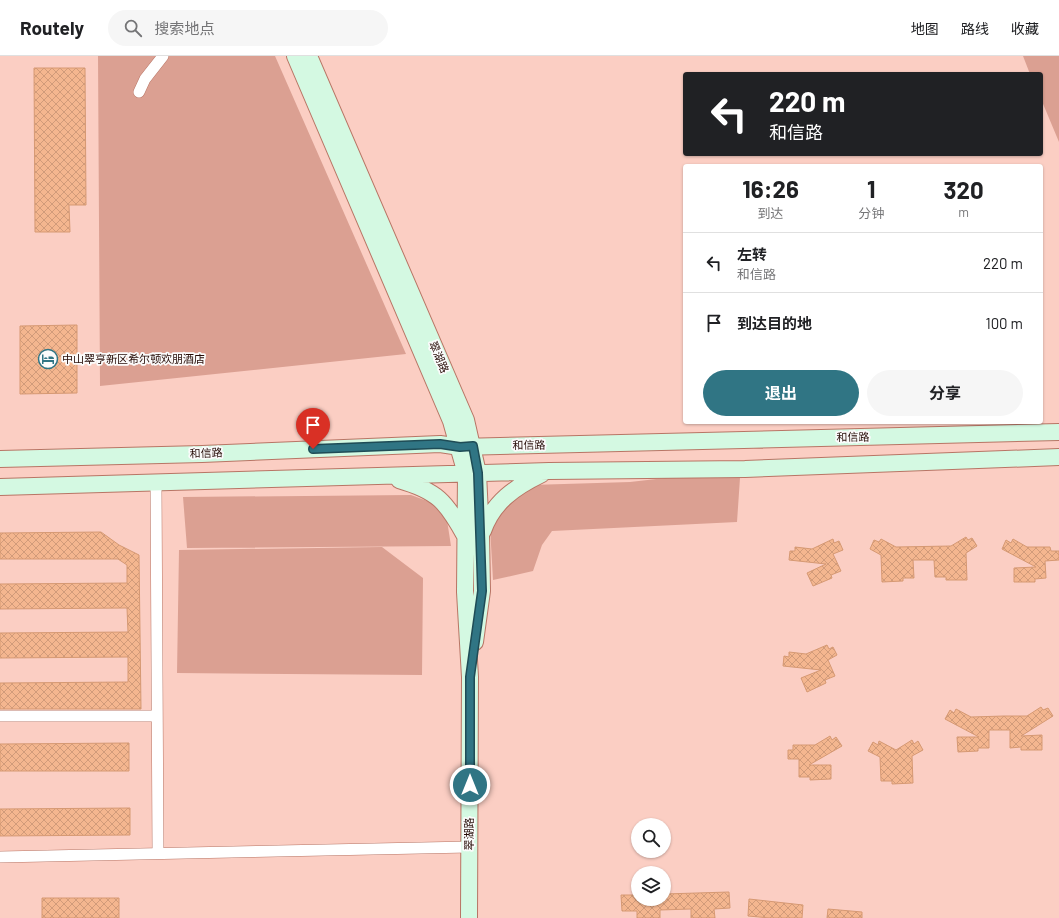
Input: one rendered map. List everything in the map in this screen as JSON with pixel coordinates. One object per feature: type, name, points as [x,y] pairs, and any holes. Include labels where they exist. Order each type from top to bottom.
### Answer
[{"type":"street","points":[[139,92],[145,79],[163,56]]},
{"type":"street","name":"翠湖路","points":[[295,56],[451,421],[466,447]]},
{"type":"street","name":"翠湖路","points":[[309,56],[466,420],[466,447],[472,474],[473,537],[482,591],[470,677],[469,918]]},
{"type":"street","name":"和信路","points":[[0,459],[202,454],[440,444],[466,447],[1059,432]]},
{"type":"street","points":[[0,487],[549,471],[745,469],[1059,457]]},
{"type":"street","points":[[384,476],[422,487],[435,495],[473,537],[500,501],[524,482],[549,471]]},
{"type":"street","points":[[156,483],[158,853]]},
{"type":"street","points":[[0,716],[157,716]]},
{"type":"street","points":[[0,857],[469,847]]},
{"type":"shaded area","points":[[98,56],[275,56],[406,354],[100,386]]},
{"type":"shaded area","points":[[1023,56],[1059,56],[1059,142],[1043,104],[1043,72],[1029,72]]},
{"type":"shaded area","points":[[665,478],[740,478],[737,522],[552,531],[542,545],[533,571],[493,580],[490,527],[497,510],[531,485],[630,482]]},
{"type":"shaded area","points":[[411,495],[430,502],[447,520],[451,546],[187,548],[183,497]]},
{"type":"shaded area","points":[[382,547],[423,578],[422,675],[177,673],[179,550]]},
{"type":"building","points":[[34,68],[85,68],[86,205],[69,205],[70,232],[35,232]]},
{"type":"building","points":[[77,325],[77,393],[20,394],[20,326]]},
{"type":"building","points":[[101,532],[119,545],[139,555],[141,709],[0,709],[0,683],[128,682],[128,657],[0,658],[0,633],[128,632],[127,608],[0,609],[0,584],[127,583],[127,565],[118,559],[0,559],[0,533]]},
{"type":"building","points":[[966,537],[968,540],[972,538],[977,546],[966,553],[967,580],[946,580],[946,577],[935,577],[934,560],[913,560],[914,578],[903,578],[903,581],[882,582],[881,555],[870,549],[874,540],[879,542],[881,539],[896,547],[951,546]]},
{"type":"building","points":[[833,539],[834,543],[839,541],[843,550],[833,554],[841,571],[831,575],[832,578],[813,586],[807,573],[826,564],[789,560],[790,551],[795,551],[795,547],[812,549]]},
{"type":"building","points":[[1013,539],[1027,547],[1050,547],[1051,551],[1059,551],[1059,560],[1045,561],[1046,578],[1035,579],[1035,582],[1014,582],[1014,568],[1036,567],[1002,549],[1006,540],[1011,543]]},
{"type":"building","points":[[827,645],[829,649],[833,647],[837,655],[828,660],[835,676],[825,680],[826,683],[807,692],[801,678],[821,670],[783,666],[784,656],[789,657],[789,652],[806,654]]},
{"type":"building","points":[[1041,707],[1043,710],[1048,708],[1053,716],[1021,736],[1042,735],[1042,750],[1021,750],[1021,747],[1010,748],[1010,730],[989,730],[989,748],[978,748],[978,751],[958,752],[957,737],[979,737],[945,719],[950,710],[954,713],[956,709],[971,717],[1027,716]]},
{"type":"building","points":[[830,736],[832,740],[836,737],[842,746],[809,765],[831,765],[831,779],[810,780],[810,777],[799,777],[799,759],[788,759],[788,750],[793,750],[793,745],[815,745]]},
{"type":"building","points":[[912,740],[914,744],[918,741],[923,750],[912,756],[913,783],[892,784],[892,781],[881,781],[880,757],[868,751],[873,742],[878,745],[879,741],[896,750]]},
{"type":"building","points":[[129,743],[129,771],[0,771],[0,744]]},
{"type":"building","points":[[130,808],[130,835],[0,836],[0,809]]},
{"type":"building","points":[[729,892],[730,908],[714,909],[715,918],[691,918],[691,909],[660,910],[660,918],[637,918],[637,911],[622,911],[621,895],[631,895],[631,906],[671,906],[671,894]]},
{"type":"building","points":[[42,898],[119,898],[119,918],[42,918]]},
{"type":"building","points":[[749,899],[803,905],[802,918],[748,916]]},
{"type":"building","points":[[828,909],[862,912],[862,918],[827,918]]},
{"type":"place","name":"中山翠亨新区希尔顿欢朋酒店","points":[[48,359]]},
{"type":"route","points":[[313,449],[440,444],[460,447],[473,446],[478,473],[482,591],[470,677],[470,785]]}]
